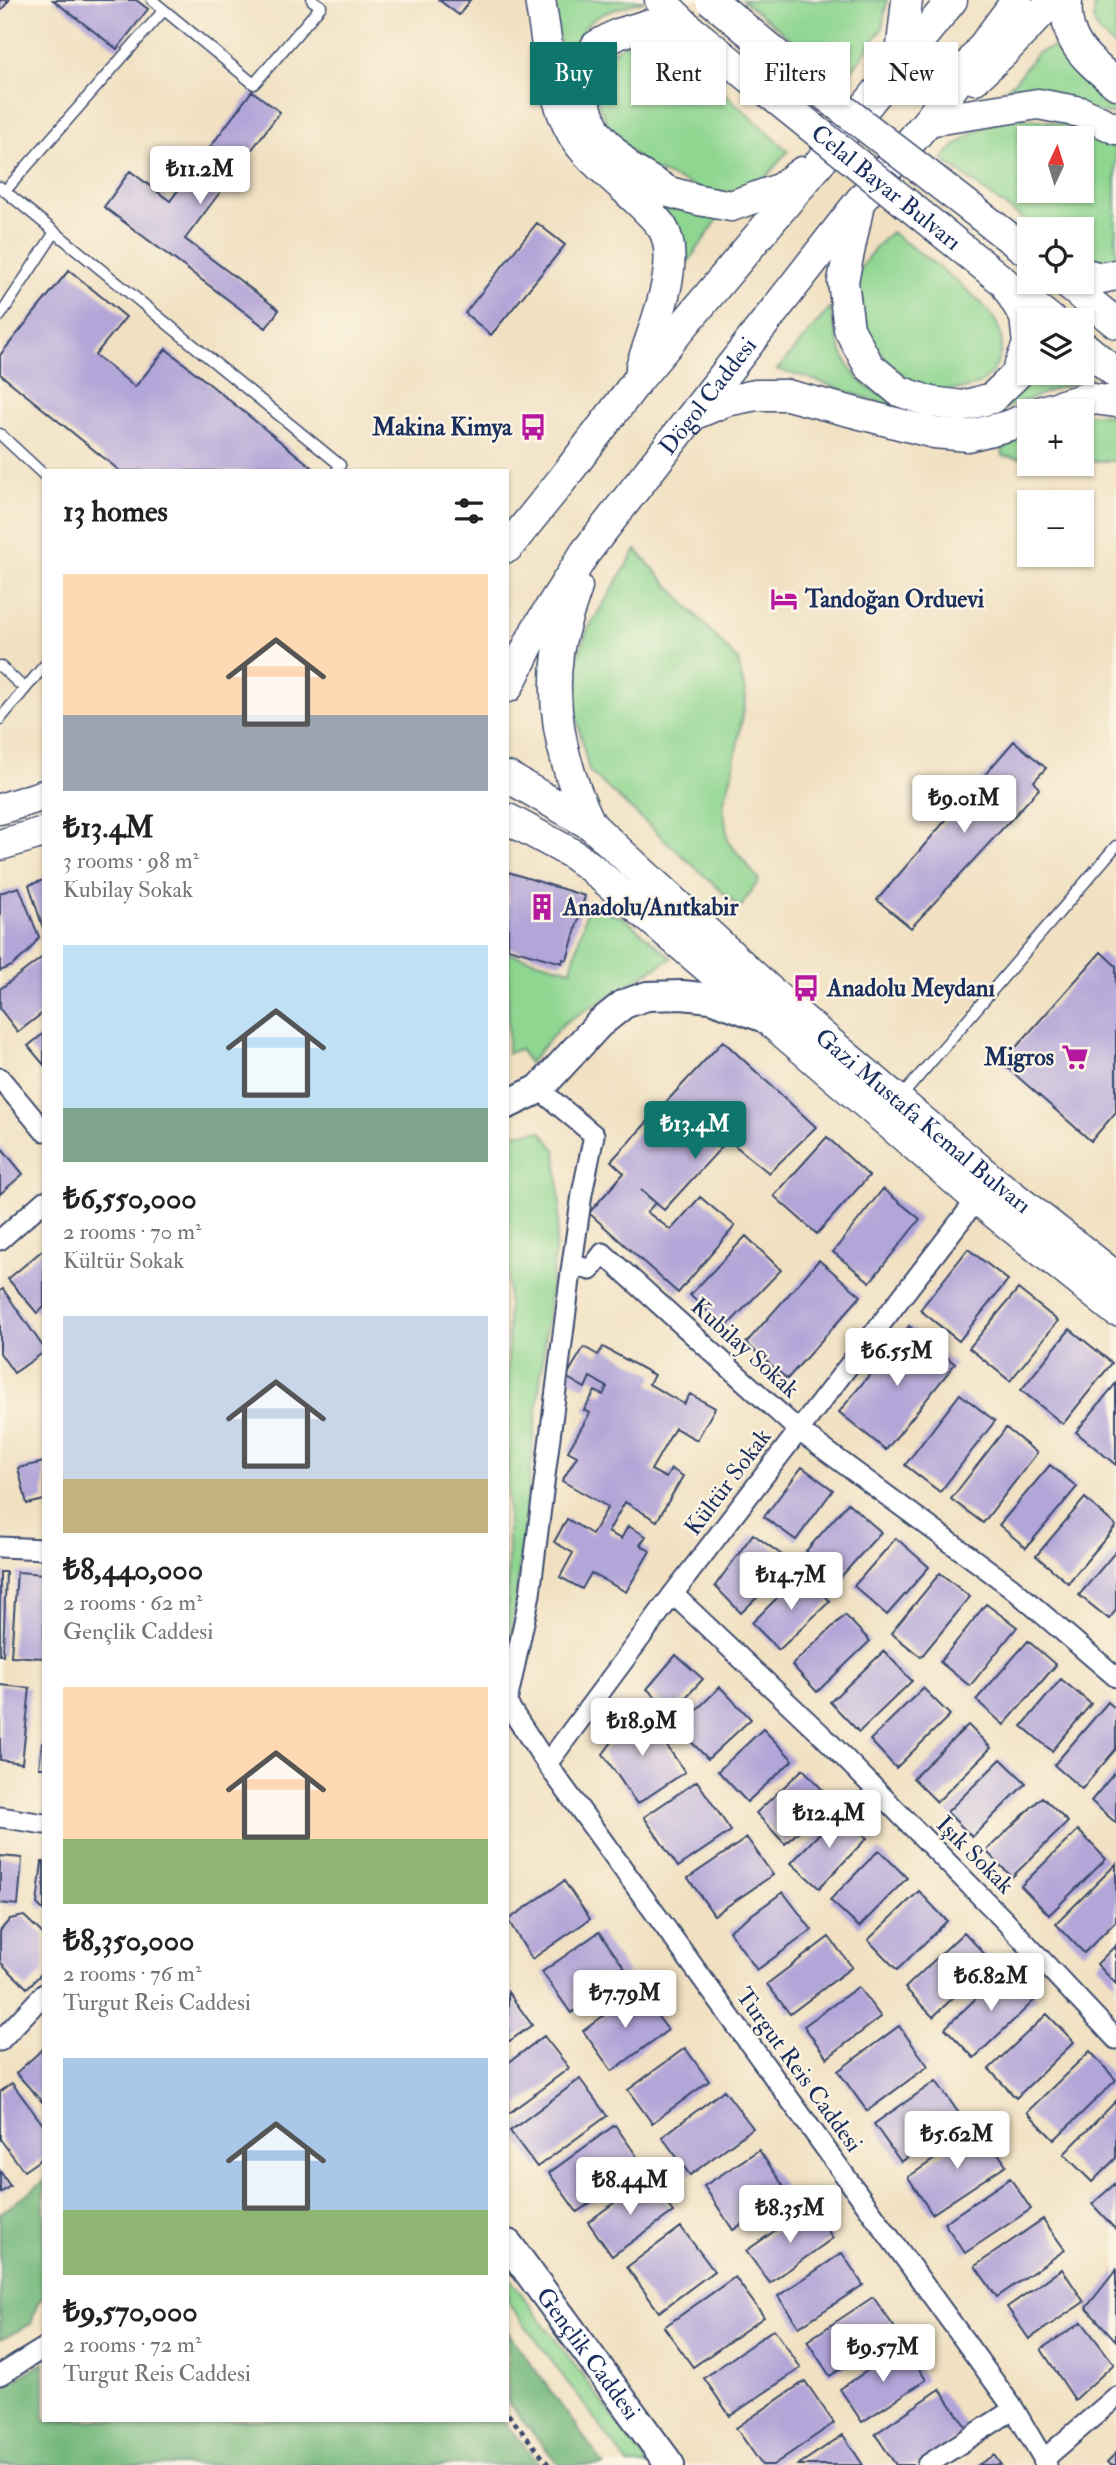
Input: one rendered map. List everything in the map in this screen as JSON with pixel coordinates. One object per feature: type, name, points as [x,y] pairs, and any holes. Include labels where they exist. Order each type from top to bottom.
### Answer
[{"type":"main road","points":[[540,0],[555,85],[573,134],[587,153],[664,229],[670,252],[664,297],[637,381]]},
{"type":"main road","name":"Celal Bayar Bulvarı","points":[[660,0],[697,35],[1036,308]]},
{"type":"main road","name":"Celal Bayar Bulvarı","points":[[712,0],[830,99],[1017,244]]},
{"type":"main road","points":[[902,42],[907,0]]},
{"type":"main road","points":[[912,42],[934,0]]},
{"type":"main road","points":[[918,42],[952,0]]},
{"type":"main road","name":"Dögol Caddesi","points":[[509,685],[537,630],[585,553],[860,201],[928,121],[1017,0]]},
{"type":"main road","name":"Dögol Caddesi","points":[[928,121],[1004,52],[1053,0]]},
{"type":"main road","points":[[1068,0],[1066,18],[1080,53],[1116,84]]},
{"type":"main road","points":[[697,35],[647,24],[618,34],[596,46],[583,72],[584,103],[596,132],[629,168],[669,192],[731,205],[779,189],[827,154]]},
{"type":"main road","points":[[928,121],[1038,104],[1081,112],[1116,129]]},
{"type":"main road","points":[[509,546],[637,381],[867,105]]},
{"type":"main road","points":[[860,201],[842,281],[849,329],[869,366],[899,391],[931,402],[963,406],[992,398],[1016,375],[1028,344],[1025,317],[1004,282]]},
{"type":"main road","points":[[1094,276],[1101,278],[1116,275]]},
{"type":"main road","points":[[1080,294],[1116,323]]},
{"type":"main road","points":[[1094,355],[1116,373]]},
{"type":"main road","points":[[695,414],[726,401],[756,395],[787,395],[934,433],[968,436],[1017,422]]},
{"type":"main road","points":[[1094,399],[1116,402]]},
{"type":"main road","points":[[509,526],[562,480]]},
{"type":"main road","points":[[585,553],[564,626],[556,681],[558,722],[564,753],[579,801],[591,825]]},
{"type":"main road","name":"Gazi Mustafa Kemal Bulvarı","points":[[509,778],[591,825],[781,1001],[991,1178],[1116,1277]]},
{"type":"main road","points":[[0,809],[42,796]]},
{"type":"main road","name":"Gazi Mustafa Kemal Bulvarı","points":[[509,820],[571,853],[589,866],[977,1199],[1116,1311]]},
{"type":"main road","points":[[0,845],[42,833]]},
{"type":"main road","points":[[509,1103],[539,1088],[599,1024],[624,1004],[648,996],[711,998],[765,1019]]},
{"type":"main road","name":"Gençlik Caddesi","points":[[509,2245],[670,2465]]},
{"type":"street","points":[[0,1079],[42,1129]]},
{"type":"street","points":[[509,1692],[530,1594],[572,1264],[594,1135],[539,1088]]},
{"type":"street","name":"Kültür Sokak","points":[[547,1764],[673,1594],[977,1199]]},
{"type":"street","points":[[0,1240],[42,1202]]},
{"type":"street","name":"Kubilay Sokak","points":[[572,1264],[590,1270],[603,1253],[798,1430],[1011,1587],[1116,1677]]},
{"type":"street","points":[[0,1547],[42,1549]]},
{"type":"street","name":"Işık Sokak","points":[[673,1594],[824,1737],[1004,1920],[1116,2039]]},
{"type":"street","name":"Turgut Reis Caddesi","points":[[509,1707],[547,1764],[1014,2409],[1045,2462]]},
{"type":"street","points":[[0,1817],[42,1824]]},
{"type":"street","points":[[0,2041],[42,1996]]},
{"type":"street","points":[[0,2375],[42,2349]]},
{"type":"street","points":[[1045,2462],[1116,2397]]},
{"type":"street","points":[[927,2465],[1014,2409]]},
{"type":"lane","points":[[152,0],[254,84],[321,6],[312,0]]},
{"type":"lane","points":[[164,10],[2,189],[340,465],[338,469]]},
{"type":"lane","points":[[0,316],[55,232]]},
{"type":"lane","points":[[0,434],[42,473]]},
{"type":"lane","points":[[0,666],[25,689]]},
{"type":"lane","points":[[0,719],[42,668]]},
{"type":"lane","points":[[898,1100],[1116,846]]},
{"type":"path","points":[[509,2415],[549,2465]]},
{"type":"green space","points":[[553,0],[646,0],[595,19],[582,31],[578,42],[560,42]]},
{"type":"green space","points":[[742,0],[887,0],[882,29],[872,42],[864,42],[864,54],[850,73],[850,42],[795,42]]},
{"type":"green space","points":[[1096,0],[1116,0],[1116,48],[1097,28],[1094,16]]},
{"type":"green space","points":[[631,44],[631,105],[726,105],[726,95],[788,151],[767,176],[750,187],[732,192],[711,193],[651,169],[623,145],[606,121],[599,105],[617,105],[617,49]]},
{"type":"green space","points":[[1055,46],[1068,65],[1116,108],[1116,115],[997,96],[1015,81],[1037,53]]},
{"type":"green space","points":[[1013,118],[1041,120],[1067,126],[1017,126],[1017,203],[1094,203],[1094,136],[1116,149],[1116,262],[1094,262],[1094,217],[1020,217],[942,159],[982,128]]},
{"type":"green space","points":[[665,202],[723,212],[680,274],[661,207]]},
{"type":"green space","points":[[891,232],[977,299],[996,322],[1001,337],[1000,353],[992,373],[981,383],[947,390],[929,387],[898,371],[875,344],[861,311],[858,278],[868,257]]},
{"type":"green space","points":[[830,308],[838,339],[850,368],[868,388],[904,406],[904,411],[806,377],[777,370]]},
{"type":"green space","points":[[1020,385],[1070,385],[1030,399],[1017,399],[1017,404],[1005,409],[1003,404]]},
{"type":"green space","points":[[1094,414],[1116,418],[1116,461],[1094,461]]},
{"type":"green space","points":[[1017,441],[1017,458],[1003,456],[1002,448]]},
{"type":"green space","points":[[636,550],[738,661],[746,697],[732,774],[723,805],[728,841],[759,880],[740,908],[589,771],[574,706],[576,663],[587,631]]},
{"type":"green space","points":[[588,906],[623,917],[672,958],[564,1023],[529,1063],[520,1049],[509,1053],[509,953],[571,970]]},
{"type":"green space","points":[[541,1131],[556,1150],[560,1205],[511,1640],[509,1640],[509,1134]]},
{"type":"green space","points":[[42,2182],[42,2299],[38,2302],[31,2324],[0,2340],[0,2214]]},
{"type":"green space","points":[[509,2277],[649,2465],[629,2465],[509,2303]]},
{"type":"green space","points":[[509,2333],[604,2465],[559,2465],[509,2404]]},
{"type":"green space","points":[[42,2363],[42,2422],[505,2422],[540,2465],[0,2465],[2,2388]]},
{"type":"building","points":[[0,0],[9,0],[0,12]]},
{"type":"building","points":[[53,0],[136,0],[148,9],[117,49]]},
{"type":"building","points":[[439,0],[470,0],[459,15]]},
{"type":"building","points":[[252,91],[280,112],[185,239],[279,310],[266,328],[104,207],[130,171],[170,201]]},
{"type":"building","points":[[537,223],[565,245],[491,335],[465,313]]},
{"type":"building","points":[[69,270],[126,317],[95,355],[135,387],[166,349],[313,468],[118,469],[0,374],[0,355]]},
{"type":"building","points":[[1014,741],[1046,768],[1034,781],[1039,789],[911,928],[877,900]]},
{"type":"building","name":"Anadolu/Anıtkabir","points":[[509,872],[585,896],[567,960],[563,959],[562,963],[509,948]]},
{"type":"building","points":[[42,881],[42,925],[29,885]]},
{"type":"building","points":[[19,887],[39,937],[28,952],[12,966],[0,971],[0,893]]},
{"type":"building","points":[[1101,952],[1116,966],[1116,1112],[1091,1141],[1002,1063]]},
{"type":"building","points":[[42,958],[42,1014],[18,1032],[0,1009],[0,989]]},
{"type":"building","points":[[42,1035],[42,1063],[28,1046]]},
{"type":"building","points":[[723,1041],[816,1127],[769,1173],[728,1140],[664,1210],[641,1190],[655,1203],[647,1212],[671,1230],[700,1197],[735,1226],[678,1293],[589,1213],[624,1173],[611,1161]]},
{"type":"building","points":[[827,1137],[869,1176],[817,1234],[774,1196]]},
{"type":"building","points":[[0,1146],[23,1174],[0,1194]]},
{"type":"building","points":[[883,1189],[920,1219],[870,1282],[833,1252]]},
{"type":"building","points":[[746,1236],[781,1270],[725,1328],[690,1295]]},
{"type":"building","points":[[968,1249],[1008,1280],[959,1341],[920,1310]]},
{"type":"building","points":[[42,1251],[42,1309],[37,1313],[8,1279]]},
{"type":"building","points":[[819,1260],[861,1296],[787,1379],[746,1343]]},
{"type":"building","points":[[3,1289],[42,1345],[42,1353],[14,1373],[0,1353],[0,1291]]},
{"type":"building","points":[[1018,1289],[1058,1321],[1010,1381],[969,1348]]},
{"type":"building","points":[[909,1326],[955,1364],[886,1450],[839,1412]]},
{"type":"building","points":[[1070,1329],[1112,1363],[1063,1424],[1021,1390]]},
{"type":"building","points":[[584,1347],[598,1355],[603,1347],[654,1375],[649,1384],[684,1404],[690,1394],[715,1408],[697,1440],[675,1428],[651,1470],[666,1478],[671,1469],[683,1476],[657,1521],[625,1502],[608,1532],[621,1539],[628,1526],[646,1536],[640,1545],[650,1551],[626,1592],[591,1573],[582,1589],[560,1577],[573,1553],[554,1542],[567,1519],[592,1534],[608,1507],[562,1481],[577,1456],[568,1451],[590,1413],[584,1410],[595,1391],[603,1395],[607,1387],[590,1377],[585,1388],[566,1377]]},
{"type":"building","points":[[1116,1383],[1116,1465],[1076,1432]]},
{"type":"building","points":[[960,1394],[995,1421],[940,1492],[905,1465]]},
{"type":"building","points":[[1006,1428],[1037,1453],[983,1523],[951,1499]]},
{"type":"building","points":[[42,1462],[42,1500],[27,1504],[18,1468]]},
{"type":"building","points":[[1050,1465],[1077,1487],[1026,1548],[999,1525]]},
{"type":"building","points":[[802,1467],[833,1490],[796,1540],[764,1517]]},
{"type":"building","points":[[1085,1498],[1116,1526],[1068,1583],[1036,1556]]},
{"type":"building","points":[[848,1503],[881,1532],[839,1579],[806,1551]]},
{"type":"building","points":[[753,1534],[793,1563],[741,1613],[715,1586]]},
{"type":"building","points":[[896,1538],[929,1567],[887,1615],[854,1586]]},
{"type":"building","points":[[1116,1551],[1116,1610],[1109,1619],[1079,1595]]},
{"type":"building","points":[[0,1572],[6,1572],[3,1655],[0,1655]]},
{"type":"building","points":[[17,1572],[42,1574],[42,1658],[11,1656]]},
{"type":"building","points":[[802,1573],[830,1601],[779,1650],[752,1623]]},
{"type":"building","points":[[940,1573],[970,1597],[921,1657],[891,1633]]},
{"type":"building","points":[[986,1604],[1017,1627],[970,1686],[940,1662]]},
{"type":"building","points":[[845,1615],[870,1641],[817,1692],[792,1665]]},
{"type":"building","points":[[1028,1641],[1056,1665],[1004,1725],[976,1700]]},
{"type":"building","points":[[884,1651],[912,1681],[859,1732],[830,1702]]},
{"type":"building","points":[[676,1655],[703,1679],[672,1712],[647,1689]]},
{"type":"building","points":[[1061,1679],[1091,1704],[1052,1751],[1022,1726]]},
{"type":"building","points":[[0,1685],[30,1688],[22,1763],[0,1760]]},
{"type":"building","points":[[720,1687],[751,1719],[708,1759],[678,1728]]},
{"type":"building","points":[[923,1688],[950,1715],[896,1768],[870,1740]]},
{"type":"building","points":[[1108,1702],[1116,1709],[1116,1749],[1082,1789],[1054,1765]]},
{"type":"building","points":[[639,1706],[685,1772],[637,1804],[603,1754]]},
{"type":"building","points":[[968,1725],[991,1748],[937,1802],[913,1778]]},
{"type":"building","points":[[763,1729],[793,1760],[747,1802],[718,1771]]},
{"type":"building","points":[[42,1743],[42,1768],[39,1768]]},
{"type":"building","points":[[1001,1759],[1026,1783],[972,1837],[947,1812]]},
{"type":"building","points":[[803,1769],[832,1800],[785,1844],[756,1813]]},
{"type":"building","points":[[1116,1771],[1116,1823],[1091,1801]]},
{"type":"building","points":[[697,1781],[731,1831],[678,1867],[644,1817]]},
{"type":"building","points":[[1042,1797],[1068,1822],[1012,1877],[986,1851]]},
{"type":"building","points":[[840,1812],[867,1838],[819,1888],[791,1863]]},
{"type":"building","points":[[1078,1830],[1106,1859],[1049,1915],[1021,1886]]},
{"type":"building","points":[[747,1838],[773,1875],[714,1915],[688,1878]]},
{"type":"building","points":[[879,1850],[907,1878],[859,1927],[830,1900]]},
{"type":"building","points":[[0,1856],[22,1858],[18,1905],[0,1903]]},
{"type":"building","points":[[42,1862],[42,1909],[37,1904]]},
{"type":"building","points":[[1116,1864],[1116,1921],[1084,1953],[1056,1924]]},
{"type":"building","points":[[564,1881],[590,1919],[532,1959],[509,1919]]},
{"type":"building","points":[[919,1891],[947,1921],[897,1970],[868,1940]]},
{"type":"building","points":[[783,1892],[812,1930],[757,1970],[729,1931]]},
{"type":"building","points":[[24,1916],[42,1933],[42,1973],[27,1988],[0,1962],[0,1931],[10,1919]]},
{"type":"building","points":[[599,1932],[628,1973],[571,2013],[542,1972]]},
{"type":"building","points":[[964,1932],[991,1961],[933,2017],[905,1988]]},
{"type":"building","points":[[829,1937],[852,1967],[790,2014],[767,1984]]},
{"type":"building","points":[[1116,1945],[1116,1984],[1097,1964]]},
{"type":"building","points":[[1008,1968],[1037,1998],[974,2058],[945,2028]]},
{"type":"building","points":[[858,1987],[881,2017],[827,2058],[804,2026]]},
{"type":"building","points":[[638,1990],[668,2030],[612,2071],[583,2031]]},
{"type":"building","points":[[509,1993],[532,2025],[509,2041]]},
{"type":"building","points":[[1047,2014],[1074,2042],[1016,2098],[989,2069]]},
{"type":"building","points":[[899,2026],[928,2066],[867,2111],[838,2071]]},
{"type":"building","points":[[544,2036],[569,2068],[509,2113],[509,2062]]},
{"type":"building","points":[[685,2048],[709,2081],[652,2123],[628,2090]]},
{"type":"building","points":[[42,2050],[42,2102],[16,2073]]},
{"type":"building","points":[[1090,2051],[1116,2080],[1054,2140],[1027,2112]]},
{"type":"building","points":[[580,2079],[607,2116],[537,2167],[510,2131]]},
{"type":"building","points":[[936,2081],[963,2119],[901,2162],[874,2124]]},
{"type":"building","points":[[12,2083],[42,2123],[42,2158],[24,2171],[0,2139],[0,2092]]},
{"type":"building","points":[[724,2090],[753,2128],[690,2175],[662,2137]]},
{"type":"building","points":[[1116,2101],[1116,2158],[1092,2182],[1064,2154]]},
{"type":"building","points":[[615,2125],[643,2165],[577,2212],[549,2173]]},
{"type":"building","points":[[981,2128],[1006,2165],[932,2214],[908,2177]]},
{"type":"building","points":[[759,2150],[788,2193],[733,2230],[704,2186]]},
{"type":"building","points":[[0,2171],[10,2186],[0,2193]]},
{"type":"building","points":[[648,2178],[673,2212],[612,2256],[588,2222]]},
{"type":"building","points":[[1010,2178],[1031,2209],[965,2253],[944,2223]]},
{"type":"building","points":[[1116,2183],[1116,2230],[1092,2204]]},
{"type":"building","points":[[810,2206],[833,2238],[770,2283],[746,2251]]},
{"type":"building","points":[[1043,2219],[1065,2250],[997,2297],[975,2266]]},
{"type":"building","points":[[681,2227],[714,2271],[659,2312],[627,2267]]},
{"type":"building","points":[[842,2253],[863,2285],[799,2327],[778,2296]]},
{"type":"building","points":[[1062,2269],[1084,2302],[1029,2339],[1007,2307]]},
{"type":"building","points":[[1116,2270],[1116,2341],[1086,2308]]},
{"type":"building","points":[[735,2277],[764,2317],[693,2367],[664,2327]]},
{"type":"building","points":[[873,2297],[897,2331],[830,2376],[807,2341]]},
{"type":"building","points":[[1082,2322],[1114,2364],[1075,2400],[1041,2349]]},
{"type":"building","points":[[774,2329],[801,2368],[730,2416],[704,2378]]},
{"type":"building","points":[[904,2346],[926,2380],[862,2422],[840,2389]]},
{"type":"building","points":[[805,2381],[834,2423],[773,2465],[762,2465],[736,2428]]},
{"type":"building","points":[[940,2389],[968,2430],[917,2465],[896,2465],[875,2434]]},
{"type":"building","points":[[843,2435],[863,2465],[798,2465]]},
{"type":"building","points":[[1116,2453],[1116,2465],[1110,2465],[1107,2462]]},
{"type":"building","points":[[994,2455],[1001,2465],[978,2465]]},
{"type":"place","name":"Makina Kimya","points":[[533,427]]},
{"type":"place","name":"Tandoğan Orduevi","points":[[784,599]]},
{"type":"place","name":"Anadolu/Anıtkabir","points":[[542,907]]},
{"type":"place","name":"Anadolu Meydanı","points":[[806,988]]},
{"type":"place","name":"Migros","points":[[1075,1057]]}]
